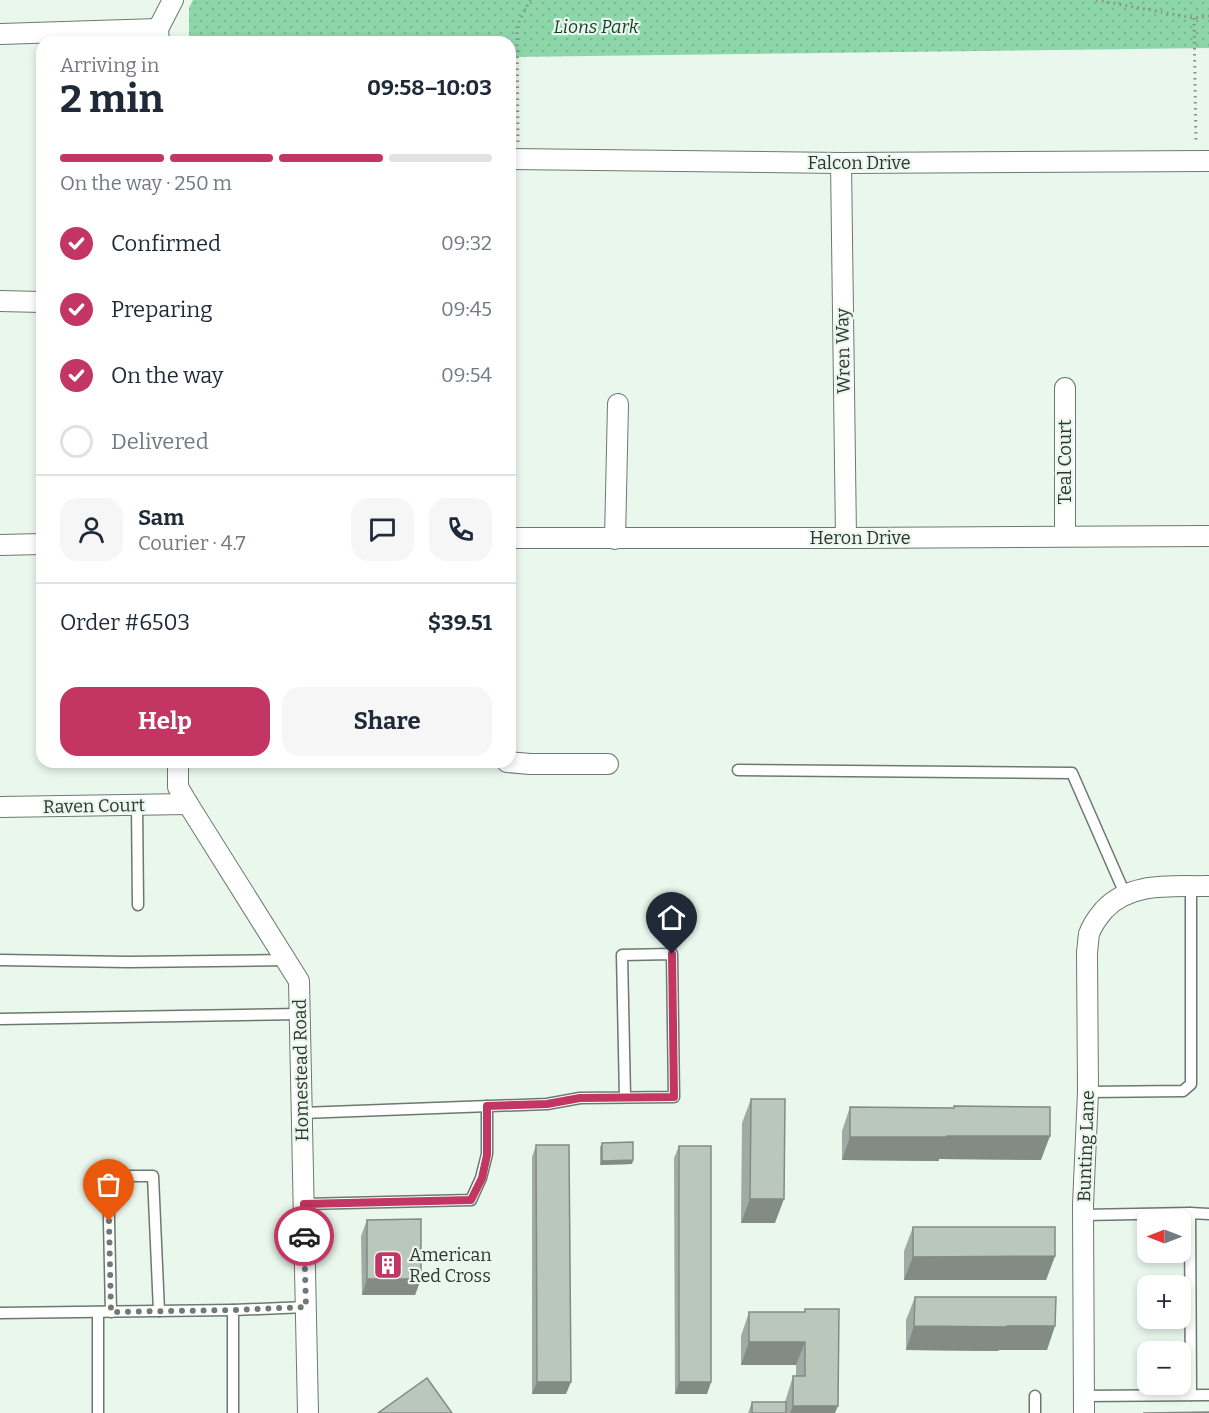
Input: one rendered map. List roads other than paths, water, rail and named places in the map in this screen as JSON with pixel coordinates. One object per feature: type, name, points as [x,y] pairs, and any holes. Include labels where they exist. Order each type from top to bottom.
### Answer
[{"type":"street","points":[[0,34],[158,36],[173,0]]},
{"type":"street","name":"Falcon Drive","points":[[516,159],[841,163],[1203,161]]},
{"type":"street","name":"Wren Way","points":[[841,163],[846,538]]},
{"type":"street","points":[[0,301],[36,302]]},
{"type":"street","name":"Teal Court","points":[[1065,388],[1065,536]]},
{"type":"street","points":[[615,539],[618,404]]},
{"type":"street","name":"Heron Drive","points":[[516,538],[1209,536]]},
{"type":"street","points":[[0,545],[36,544]]},
{"type":"street","points":[[516,763],[608,764]]},
{"type":"street","name":"Homestead Road","points":[[178,768],[178,787],[299,981],[308,1413]]},
{"type":"street","name":"Raven Court","points":[[0,807],[188,804]]},
{"type":"street","name":"Bunting Lane","points":[[1084,1405],[1083,1215],[1088,1092],[1087,952],[1089,933],[1097,917],[1110,903],[1125,894],[1155,887],[1200,886]]},
{"type":"lane","points":[[738,770],[1072,773],[1125,894]]},
{"type":"lane","points":[[137,805],[138,904]]},
{"type":"lane","points":[[1088,1092],[1183,1091],[1191,1084],[1200,886]]},
{"type":"lane","points":[[302,1113],[547,1104],[580,1098],[674,1097],[672,954],[622,955],[626,1097]]},
{"type":"lane","points":[[0,960],[128,962],[286,960]]},
{"type":"lane","points":[[0,1019],[300,1014]]},
{"type":"lane","points":[[304,1204],[471,1200],[482,1178],[487,1155],[487,1106]]},
{"type":"lane","points":[[111,1312],[108,1176],[153,1176],[159,1311]]},
{"type":"lane","points":[[1191,1213],[1209,1214]]},
{"type":"lane","points":[[1083,1215],[1137,1214]]},
{"type":"lane","points":[[1190,1263],[1191,1341]]},
{"type":"lane","points":[[0,1313],[306,1307]]},
{"type":"lane","points":[[233,1310],[233,1413]]},
{"type":"lane","points":[[98,1312],[98,1413]]},
{"type":"lane","points":[[1084,1405],[1209,1395]]},
{"type":"lane","points":[[1035,1396],[1035,1413]]},
{"type":"place","name":"American Red Cross","points":[[388,1265]]},
{"type":"park label","name":"Lions Park","points":[[596,27]]}]
